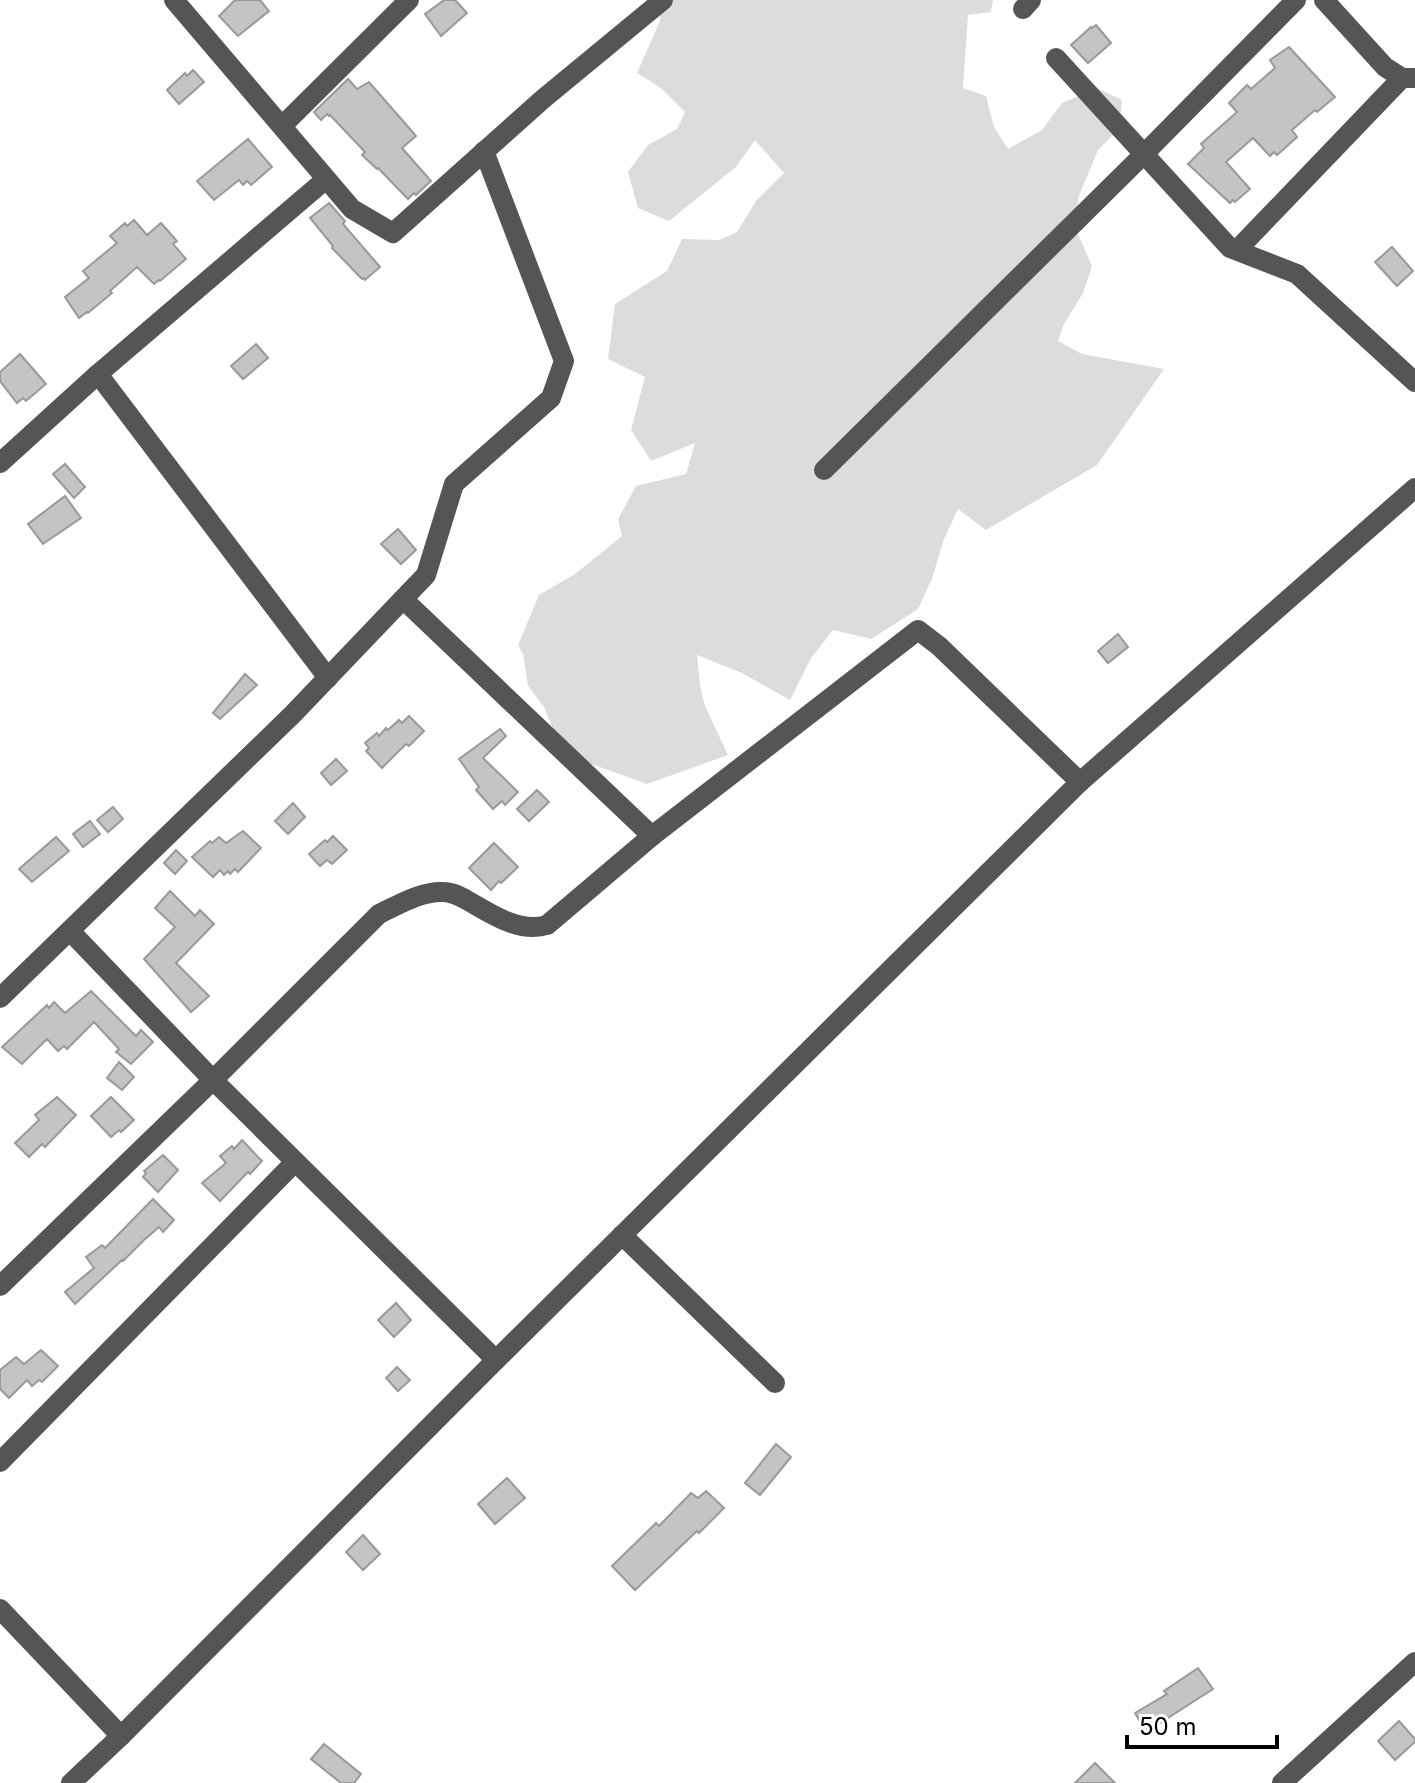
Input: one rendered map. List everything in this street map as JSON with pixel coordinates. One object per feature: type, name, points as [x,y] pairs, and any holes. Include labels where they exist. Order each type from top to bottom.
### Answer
[{"type":"street","points":[[174,0],[352,209],[393,233],[543,99],[663,0]]},
{"type":"street","points":[[282,126],[409,0]]},
{"type":"street","points":[[824,470],[1296,0]]},
{"type":"street","points":[[1237,250],[1408,78],[1385,67],[1324,0]]},
{"type":"street","points":[[1056,58],[1230,248],[1297,274],[1415,382]]},
{"type":"street","points":[[0,998],[293,714],[426,575],[454,484],[551,398],[564,361],[484,151]]},
{"type":"street","points":[[0,463],[98,374],[325,180]]},
{"type":"street","points":[[98,374],[328,678]]},
{"type":"street","points":[[71,1783],[1080,782],[1415,488]]},
{"type":"street","points":[[403,599],[652,836]]},
{"type":"street","points":[[0,1286],[379,914],[412,898],[444,892],[458,895],[517,925],[547,925],[652,836],[918,630],[939,646],[1080,782]]},
{"type":"street","points":[[70,931],[213,1080],[496,1360]]},
{"type":"street","points":[[0,1462],[295,1162]]},
{"type":"street","points":[[622,1235],[775,1383]]},
{"type":"street","points":[[0,1609],[121,1736]]},
{"type":"street","points":[[1282,1783],[1415,1662]]},
{"type":"shaded area","points":[[661,0],[993,0],[991,12],[968,15],[963,88],[986,96],[994,127],[1008,149],[1042,130],[1062,103],[1097,88],[1122,100],[1119,129],[1098,150],[1079,196],[1074,225],[1092,266],[1083,293],[1064,324],[1058,341],[1082,354],[1164,369],[1097,465],[986,530],[958,509],[918,609],[871,639],[833,630],[811,658],[790,700],[742,673],[697,655],[705,706],[728,755],[647,784],[591,764],[557,739],[544,707],[528,686],[523,654],[518,645],[539,595],[575,574],[622,536],[618,519],[636,486],[686,474],[695,443],[651,461],[631,430],[645,377],[608,359],[615,304],[667,271],[682,239],[719,240],[737,232],[756,201],[784,173],[755,140],[736,167],[669,221],[638,208],[628,172],[648,145],[677,129],[685,112],[661,88],[637,73],[660,21]]},
{"type":"building","points":[[235,0],[260,0],[269,11],[238,36],[219,16]]},
{"type":"building","points":[[444,0],[455,0],[467,13],[441,36],[425,14]]},
{"type":"building","points":[[1096,25],[1111,43],[1088,63],[1071,45]]},
{"type":"building","points":[[1289,47],[1335,97],[1292,130],[1297,137],[1277,155],[1274,152],[1270,156],[1253,138],[1226,162],[1250,189],[1230,203],[1188,164],[1204,148],[1201,144],[1237,112],[1229,103],[1247,85],[1251,89],[1275,68],[1270,60]]},
{"type":"building","points":[[193,70],[204,82],[179,104],[167,90],[185,73],[187,76]]},
{"type":"building","points":[[348,79],[357,89],[369,82],[416,136],[402,148],[431,181],[416,195],[414,193],[408,199],[362,155],[365,152],[330,115],[321,120],[314,112]]},
{"type":"building","points":[[248,139],[272,167],[251,185],[247,181],[243,185],[239,180],[214,200],[197,181]]},
{"type":"building","points":[[329,203],[380,267],[365,280],[332,248],[310,218]]},
{"type":"building","points":[[134,220],[147,235],[161,223],[177,241],[173,244],[186,259],[154,284],[137,267],[110,291],[112,293],[79,318],[65,297],[89,278],[83,271],[117,243],[110,236],[125,223],[127,226]]},
{"type":"building","points":[[1392,247],[1413,271],[1397,286],[1375,262]]},
{"type":"building","points":[[256,344],[268,358],[243,379],[231,366]]},
{"type":"building","points":[[20,354],[46,384],[26,401],[23,398],[17,403],[0,381],[0,372]]},
{"type":"building","points":[[65,464],[85,487],[74,498],[53,474]]},
{"type":"building","points":[[65,496],[81,518],[43,544],[28,524]]},
{"type":"building","points":[[398,529],[416,550],[401,564],[381,544]]},
{"type":"building","points":[[1118,634],[1128,647],[1108,663],[1098,651]]},
{"type":"building","points":[[245,674],[257,685],[220,719],[213,713]]},
{"type":"building","points":[[409,716],[424,731],[382,768],[366,751],[369,748],[365,743]]},
{"type":"building","points":[[500,729],[506,736],[483,758],[518,792],[505,805],[502,801],[493,809],[476,790],[479,787],[459,759]]},
{"type":"building","points":[[336,759],[347,771],[331,785],[321,773]]},
{"type":"building","points":[[537,790],[549,802],[529,821],[517,809]]},
{"type":"building","points":[[293,803],[305,817],[288,834],[275,821]]},
{"type":"building","points":[[113,807],[123,819],[108,832],[97,820]]},
{"type":"building","points":[[90,821],[100,834],[83,847],[73,834]]},
{"type":"building","points":[[243,831],[261,848],[238,872],[235,869],[224,875],[220,870],[213,877],[192,857],[210,841],[212,843],[219,837],[226,843]]},
{"type":"building","points":[[333,836],[347,850],[332,864],[327,860],[320,866],[309,854]]},
{"type":"building","points":[[56,837],[69,851],[32,882],[19,869]]},
{"type":"building","points":[[494,843],[518,867],[491,890],[469,868]]},
{"type":"building","points":[[176,850],[187,861],[175,874],[164,863]]},
{"type":"building","points":[[170,891],[195,916],[200,910],[214,924],[176,963],[209,996],[191,1012],[144,959],[175,927],[155,908]]},
{"type":"building","points":[[91,991],[136,1036],[141,1030],[153,1042],[131,1064],[116,1052],[119,1049],[94,1022],[67,1049],[64,1046],[58,1051],[47,1039],[22,1064],[2,1047],[47,1005],[49,1008],[54,1002],[65,1013]]},
{"type":"building","points":[[119,1062],[134,1077],[122,1090],[107,1078]]},
{"type":"building","points":[[57,1097],[76,1115],[45,1147],[42,1144],[29,1157],[15,1143],[39,1120],[35,1115]]},
{"type":"building","points":[[111,1097],[134,1120],[111,1137],[91,1116]]},
{"type":"building","points":[[242,1140],[262,1161],[220,1201],[202,1183],[226,1163],[220,1156],[232,1146],[234,1149]]},
{"type":"building","points":[[163,1155],[178,1170],[158,1192],[143,1177],[144,1171]]},
{"type":"building","points":[[153,1199],[174,1220],[163,1232],[159,1227],[75,1304],[65,1292],[94,1268],[86,1257],[102,1245],[105,1248]]},
{"type":"building","points":[[396,1303],[411,1320],[394,1337],[378,1320]]},
{"type":"building","points":[[41,1350],[58,1366],[42,1382],[39,1380],[32,1386],[27,1380],[9,1398],[0,1389],[0,1370],[16,1357],[24,1364]]},
{"type":"building","points":[[397,1367],[410,1380],[398,1391],[386,1378]]},
{"type":"building","points":[[776,1444],[791,1457],[760,1495],[745,1483]]},
{"type":"building","points":[[507,1478],[525,1498],[495,1524],[478,1504]]},
{"type":"building","points":[[706,1491],[724,1508],[635,1590],[612,1566],[656,1523],[659,1526],[691,1493],[698,1498]]},
{"type":"building","points":[[363,1535],[380,1554],[363,1570],[346,1552]]},
{"type":"building","points":[[1198,1668],[1213,1689],[1146,1732],[1135,1713],[1167,1694],[1164,1691]]},
{"type":"building","points":[[1399,1721],[1415,1742],[1395,1760],[1378,1741]]},
{"type":"building","points":[[324,1744],[361,1774],[354,1783],[341,1783],[311,1759]]},
{"type":"building","points":[[1095,1763],[1115,1783],[1075,1783]]}]
